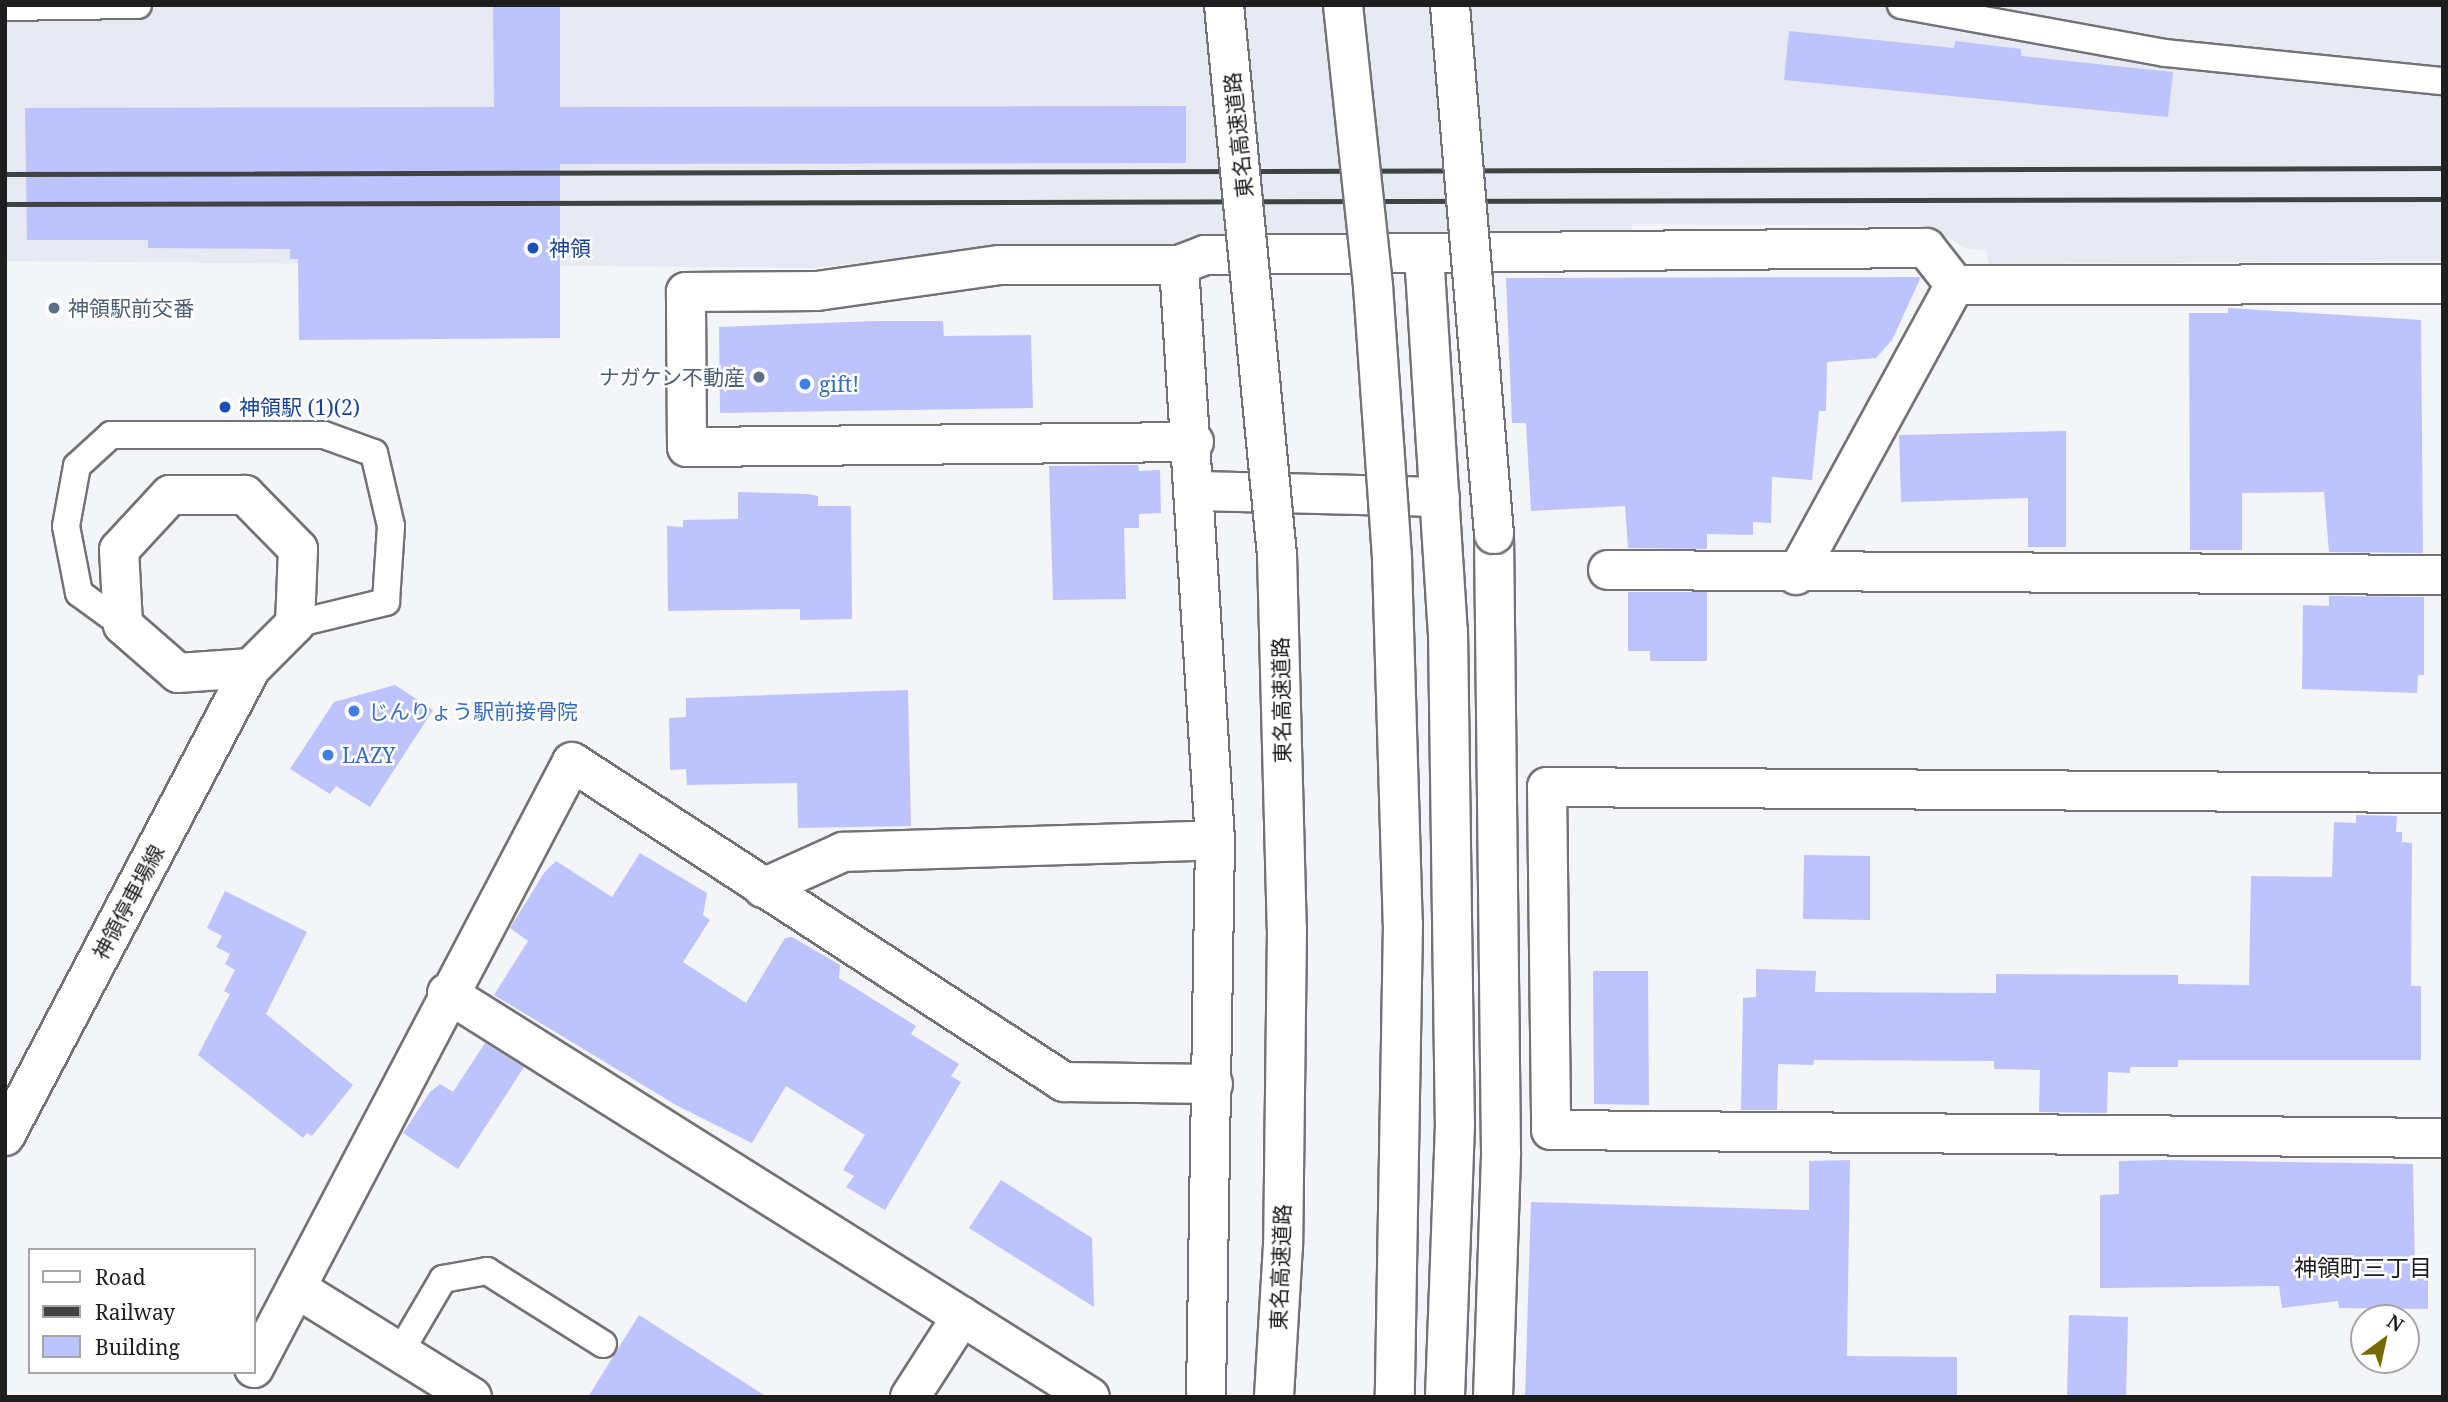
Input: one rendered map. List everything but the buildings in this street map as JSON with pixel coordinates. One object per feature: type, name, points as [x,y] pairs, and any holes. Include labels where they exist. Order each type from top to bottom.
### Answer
[{"type":"main road","name":"東名高速道路","points":[[1224,5],[1277,555],[1287,929],[1283,1245],[1274,1397]]},
{"type":"main road","points":[[1343,5],[1373,286],[1393,575],[1403,924],[1395,1397]]},
{"type":"main road","points":[[1450,5],[1494,534],[1501,1003],[1493,1397]]},
{"type":"main road","points":[[1194,442],[687,447],[686,292],[817,291],[1000,265],[1179,265],[1205,255],[1926,248],[1955,285]]},
{"type":"main road","points":[[1424,254],[1440,496],[1455,1124],[1445,1397]]},
{"type":"main road","points":[[1179,265],[1194,442],[1215,841],[1206,1397]]},
{"type":"main road","points":[[1955,285],[2443,284]]},
{"type":"main road","points":[[1796,575],[1955,285]]},
{"type":"main road","points":[[1196,491],[1440,496]]},
{"type":"main road","points":[[170,495],[246,495],[298,549],[295,624],[251,668],[178,673],[123,625],[119,550],[170,495]]},
{"type":"main road","points":[[1608,570],[1796,575],[2443,575]]},
{"type":"main road","name":"神領停車場線","points":[[5,1136],[251,668]]},
{"type":"main road","points":[[256,1364],[447,993],[572,762],[1064,1082],[1213,1084]]},
{"type":"main road","points":[[2443,793],[1547,787],[1551,1130],[2443,1138]]},
{"type":"main road","points":[[763,888],[843,852],[1215,841]]},
{"type":"main road","points":[[447,993],[1090,1397]]},
{"type":"main road","points":[[296,1288],[472,1397]]},
{"type":"main road","points":[[910,1397],[962,1317]]},
{"type":"main road","points":[[238,1397],[251,1374]]},
{"type":"lane","points":[[5,7],[138,5]]},
{"type":"lane","points":[[1901,5],[2165,53],[2443,81]]},
{"type":"lane","points":[[123,625],[79,593],[66,526],[77,466],[111,435],[324,435],[374,453],[391,526],[386,602],[295,624]]},
{"type":"lane","points":[[400,1352],[443,1279],[487,1271],[603,1344]]},
{"type":"shaded area","points":[[5,5],[2443,5],[2443,261],[1989,264],[1986,251],[1966,248],[1926,226],[1632,224],[1632,239],[991,248],[812,268],[5,261]]},
{"type":"railway","points":[[5,174],[2443,168]]},
{"type":"railway","points":[[5,204],[2443,199]]},
{"type":"place","name":"神領","points":[[533,248]]},
{"type":"place","name":"神領駅前交番","points":[[54,308]]},
{"type":"place","name":"ナガケン不動産","points":[[759,377]]},
{"type":"place","name":"gift!","points":[[805,384]]},
{"type":"place","name":"神領駅 (1)(2)","points":[[225,407]]},
{"type":"place","name":"じんりょう駅前接骨院","points":[[354,711]]},
{"type":"place","name":"LAZY","points":[[328,755]]},
{"type":"district","name":"神領町三丁目","points":[[2363,1267]]}]
